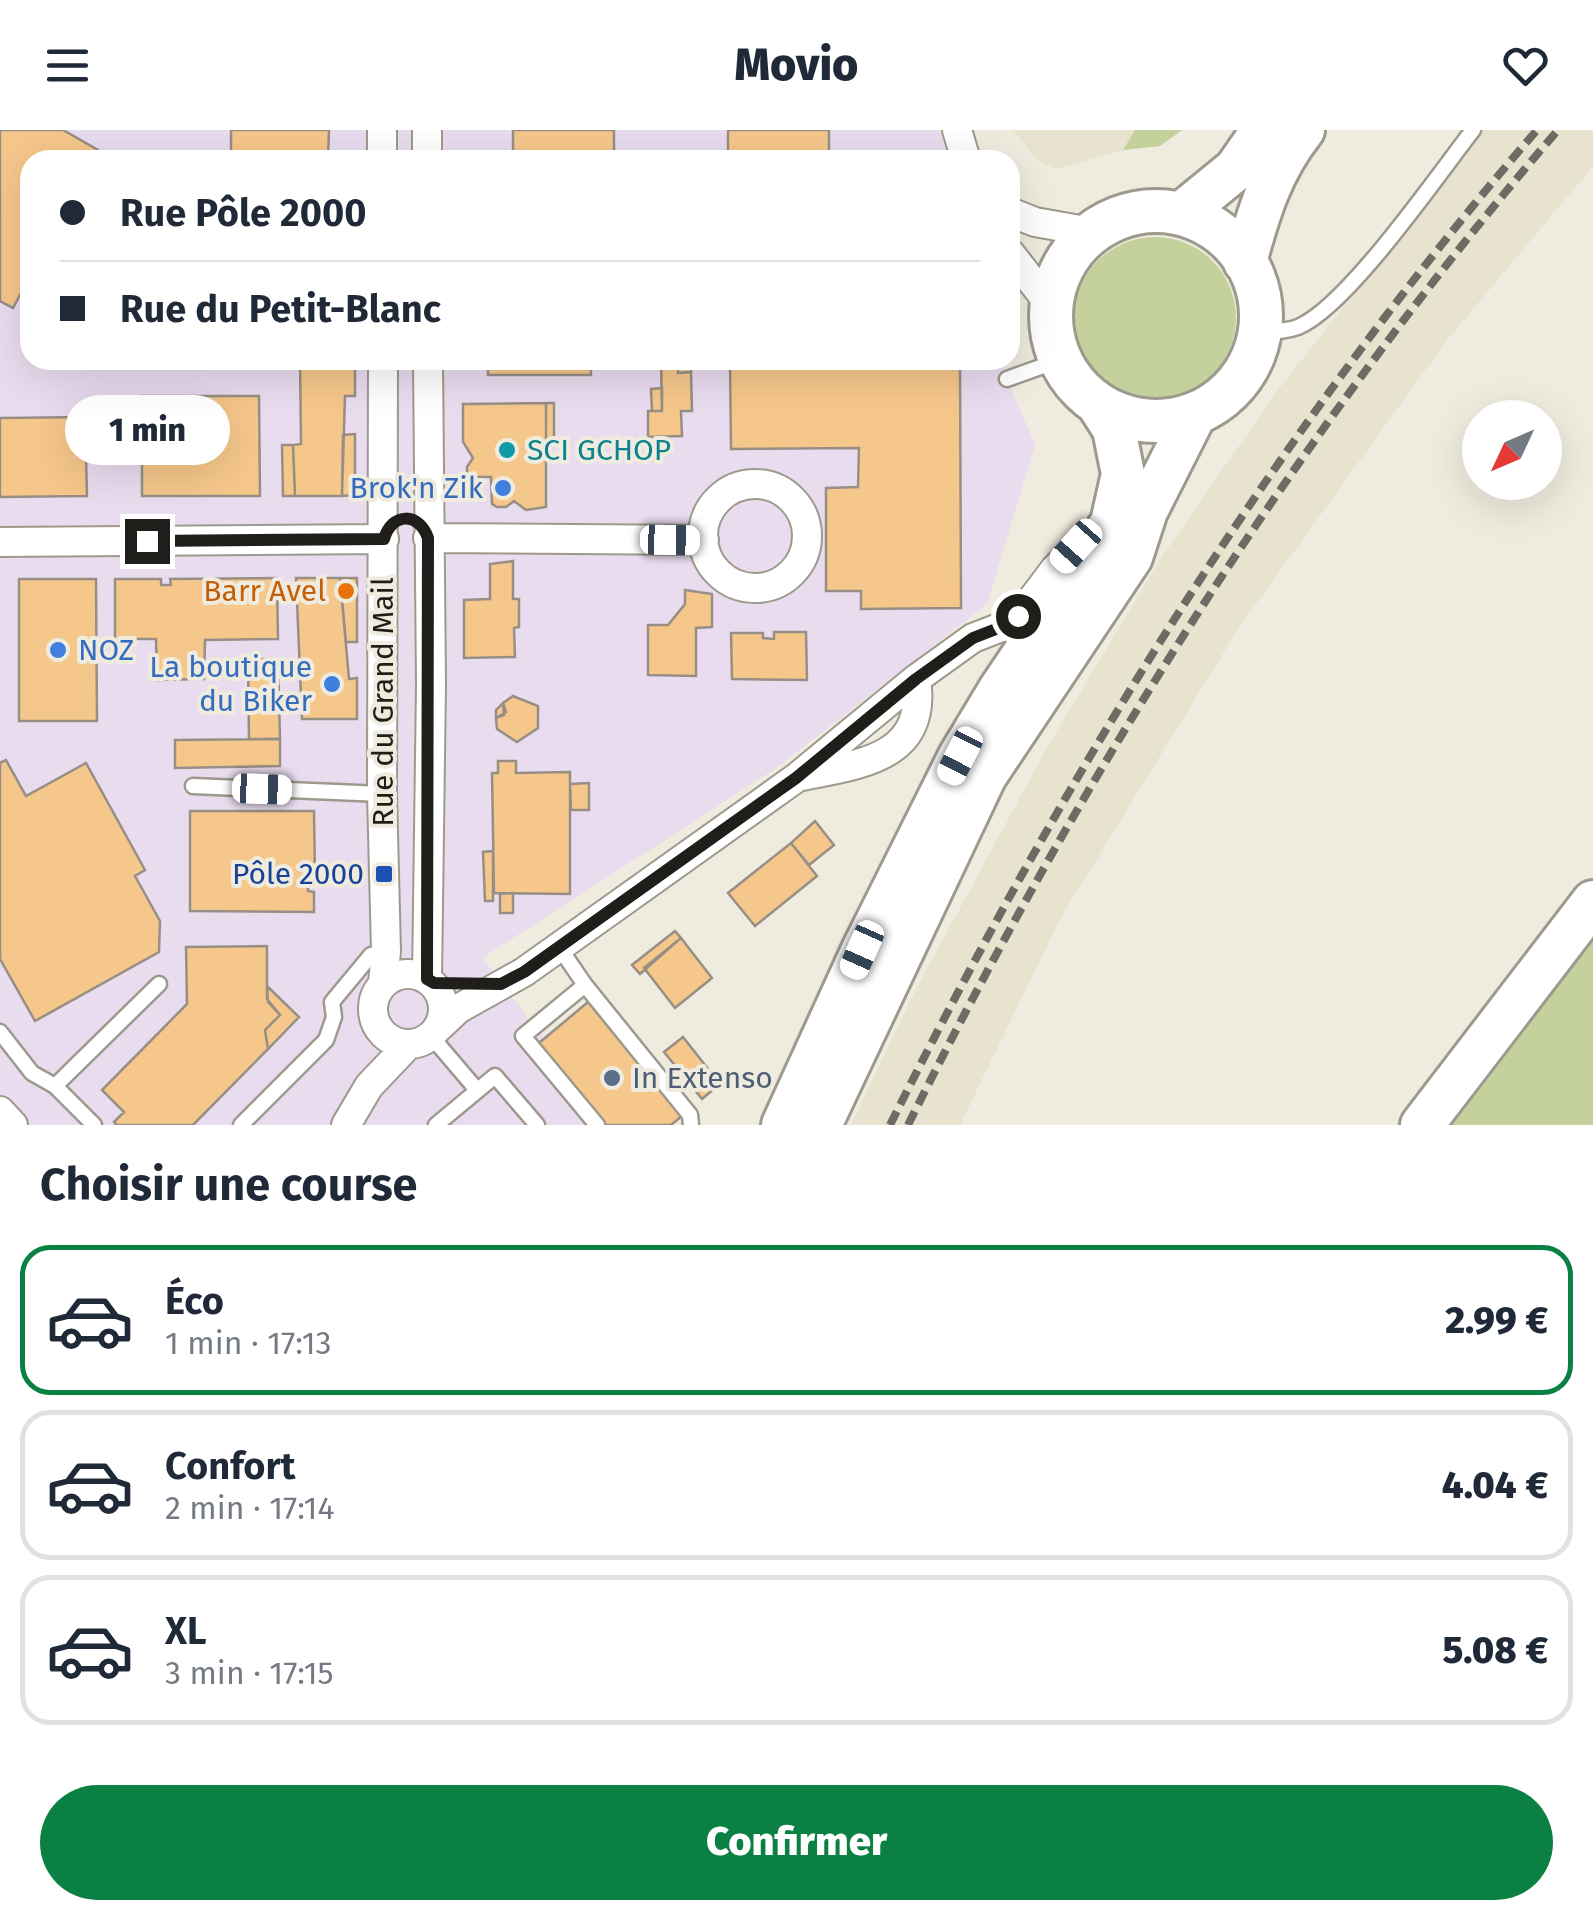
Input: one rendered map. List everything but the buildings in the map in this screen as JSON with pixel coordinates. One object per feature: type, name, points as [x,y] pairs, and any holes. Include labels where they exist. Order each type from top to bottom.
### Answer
[{"type":"main road","points":[[1182,214],[1236,169],[1263,130]]},
{"type":"main road","points":[[1245,262],[1258,212],[1276,170],[1303,130]]},
{"type":"main road","points":[[1150,212],[1182,214],[1216,230],[1245,262],[1256,286],[1260,311],[1251,362],[1218,401],[1195,414],[1146,421],[1121,416],[1083,392],[1060,360],[1052,333],[1051,306],[1066,261],[1092,232],[1123,216],[1150,212]]},
{"type":"main road","points":[[782,1125],[862,950],[960,756],[1112,524],[1123,474],[1114,429],[1098,404]]},
{"type":"main road","points":[[820,1125],[985,776],[1131,557],[1153,495],[1195,414]]},
{"type":"main road","points":[[1422,1125],[1593,902]]},
{"type":"street","points":[[1020,215],[1092,232]]},
{"type":"street","points":[[1020,266],[1051,306]]},
{"type":"street","name":"Rue du Grand Mail","points":[[383,370],[384,983]]},
{"type":"street","name":"Rue du Grand Mail","points":[[428,370],[430,981]]},
{"type":"street","points":[[0,542],[384,539],[389,525],[402,518],[417,520],[428,538],[704,540]]},
{"type":"street","points":[[346,1125],[369,1086],[458,1009],[524,972],[796,778],[916,679],[973,638],[1009,624],[1076,546],[1112,524]]},
{"type":"street","points":[[796,778],[872,762],[893,748],[911,728],[919,708],[916,679]]},
{"type":"street","points":[[369,1086],[377,1026],[372,1004],[384,983],[404,974],[430,981],[501,984]]},
{"type":"street","points":[[427,1036],[442,1000],[430,981]]},
{"type":"street","points":[[377,1026],[384,1036],[427,1036]]},
{"type":"street","points":[[0,1111],[13,1125]]},
{"type":"lane","points":[[1259,331],[1284,331],[1314,318],[1366,266],[1474,130]]},
{"type":"lane","points":[[1007,379],[1060,360]]},
{"type":"lane","points":[[194,786],[382,794]]},
{"type":"lane","points":[[559,947],[690,1115],[691,1125]]},
{"type":"lane","points":[[241,1125],[326,1040],[334,1017],[332,1002],[371,955],[386,950]]},
{"type":"lane","points":[[54,1086],[159,984]]},
{"type":"lane","points":[[585,985],[523,1036],[597,1125]]},
{"type":"lane","points":[[0,1032],[32,1073],[54,1086],[94,1125]]},
{"type":"lane","points":[[427,1036],[478,1090]]},
{"type":"lane","points":[[436,1125],[495,1076],[536,1125]]},
{"type":"shaded area","points":[[0,130],[940,130],[945,150],[20,150],[20,370],[1003,370],[1035,445],[987,604],[775,769],[482,958],[611,1125],[0,1125]]},
{"type":"shaded area","points":[[1013,130],[1182,130],[1160,146],[1123,150],[1056,169],[1036,159]]},
{"type":"shaded area","points":[[1483,130],[1593,130],[1593,166],[1447,340],[1240,626],[1060,919],[960,1125],[851,1125],[915,991],[1049,744],[1163,555],[1278,390]]},
{"type":"green space","points":[[1135,130],[1182,130],[1160,146],[1123,150]]},
{"type":"green space","points":[[1155,237],[1186,243],[1212,261],[1230,287],[1236,318],[1230,349],[1212,375],[1186,393],[1155,399],[1124,393],[1098,375],[1080,349],[1074,318],[1080,287],[1098,261],[1124,243]]},
{"type":"green space","points":[[1593,902],[1593,1125],[1422,1125]]},
{"type":"railway","points":[[890,1125],[1029,862],[1182,607],[1351,362],[1537,130]]},
{"type":"railway","points":[[908,1125],[1047,862],[1202,607],[1372,362],[1558,130]]},
{"type":"place","name":"SCI GCHOP","points":[[507,450]]},
{"type":"place","name":"Brok'n Zik","points":[[503,488]]},
{"type":"place","name":"Barr Avel","points":[[346,591]]},
{"type":"place","name":"NOZ","points":[[58,650]]},
{"type":"place","name":"La boutique du Biker","points":[[332,684]]},
{"type":"place","name":"Pôle 2000","points":[[384,874]]},
{"type":"place","name":"In Extenso","points":[[612,1078]]},
{"type":"route","points":[[147,541],[384,539],[389,525],[402,518],[417,520],[426,531],[430,684],[427,979],[434,983],[501,984],[524,972],[796,778],[916,679],[973,638],[1009,624],[1018,616]]}]
